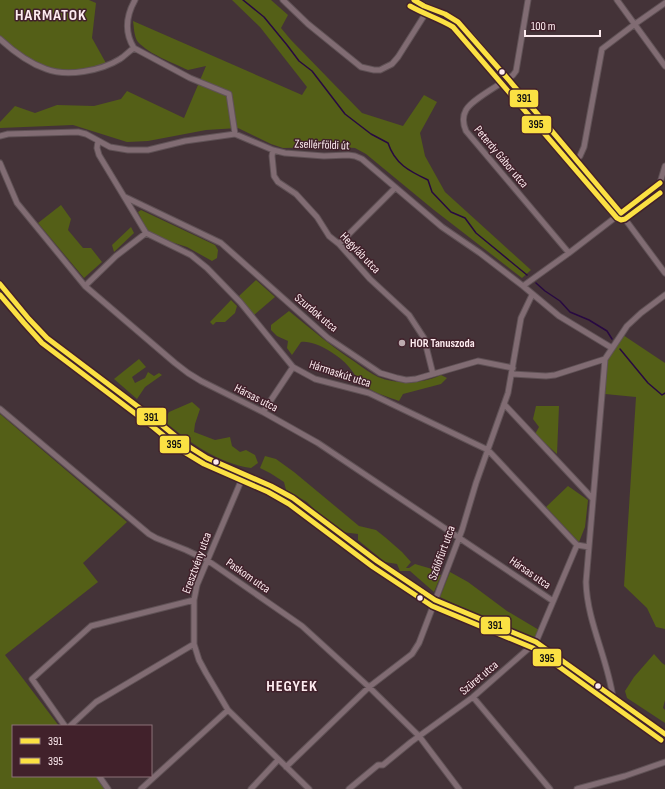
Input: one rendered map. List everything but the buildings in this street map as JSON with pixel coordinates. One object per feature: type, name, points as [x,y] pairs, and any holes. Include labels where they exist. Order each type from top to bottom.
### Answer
[{"type":"street","points":[[0,136],[8,134],[78,132],[86,134],[110,147],[128,150],[148,150],[185,141],[235,134],[230,94],[190,78],[134,48],[127,33],[127,24],[129,13],[135,0]]},
{"type":"street","points":[[283,0],[308,24],[361,67],[374,70],[380,70],[392,64],[429,8]]},
{"type":"street","points":[[414,0],[445,14],[458,22],[621,213],[665,273]]},
{"type":"street","points":[[508,79],[513,75],[518,66],[528,0]]},
{"type":"street","points":[[617,0],[665,66]]},
{"type":"street","points":[[576,160],[580,156],[584,147],[602,50],[665,3]]},
{"type":"street","points":[[0,39],[37,66],[47,70],[63,72],[83,72],[107,65],[120,59],[134,48]]},
{"type":"street","name":"Peterdy Gábor utca","points":[[508,79],[472,103],[466,110],[463,118],[463,124],[466,131],[569,254]]},
{"type":"street","name":"Zsellérföldi út","points":[[235,134],[272,150],[285,153],[303,155],[355,156],[362,159],[442,227],[480,253],[559,316],[612,348]]},
{"type":"street","points":[[85,286],[116,256],[146,233],[99,155],[97,148],[98,141]]},
{"type":"street","name":"Hegyláb utca","points":[[272,150],[274,176],[278,182],[296,194],[317,217],[329,236],[370,279],[409,315],[424,338],[433,374]]},
{"type":"street","name":"Hársas utca","points":[[0,163],[17,203],[85,286],[188,373],[231,397],[263,412],[318,443],[553,601]]},
{"type":"street","points":[[523,286],[569,254],[660,183],[665,166]]},
{"type":"street","points":[[660,183],[665,188]]},
{"type":"street","points":[[338,244],[395,188]]},
{"type":"street","name":"Szurdok utca","points":[[125,197],[220,242],[328,338],[380,372],[406,380],[416,379],[478,361],[512,371],[546,376],[555,375],[605,359]]},
{"type":"street","name":"Hármaskút utca","points":[[146,233],[191,255],[207,268],[240,302],[293,367],[314,379],[369,393],[488,450],[577,545]]},
{"type":"street","points":[[0,284],[47,338],[185,444],[207,458],[271,486],[293,498],[377,561],[436,600],[536,642],[665,734]]},
{"type":"street","name":"Szőlőfürt utca","points":[[286,768],[369,687],[412,654],[419,643],[459,538],[508,393],[521,318],[532,294]]},
{"type":"street","points":[[613,698],[611,680],[589,609],[586,592],[605,359],[627,326],[665,296]]},
{"type":"street","points":[[263,412],[293,367]]},
{"type":"street","points":[[504,404],[593,499]]},
{"type":"street","name":"Paskom utca","points":[[0,409],[148,534],[207,560],[302,626],[369,687],[419,736],[459,789]]},
{"type":"street","name":"Eresztvény utca","points":[[244,474],[207,560],[198,585],[194,600],[194,644],[199,660],[228,710],[309,789]]},
{"type":"street","points":[[577,545],[589,547]]},
{"type":"street","name":"Szüret utca","points":[[349,789],[378,765],[383,765],[419,736],[473,697],[536,642],[577,545]]},
{"type":"street","points":[[64,725],[32,679],[91,626],[194,600]]},
{"type":"street","points":[[71,725],[96,702],[194,644]]},
{"type":"street","points":[[473,697],[550,789]]},
{"type":"street","points":[[141,789],[228,710]]},
{"type":"street","points":[[251,789],[278,760]]},
{"type":"street","points":[[577,789],[630,775],[665,762]]},
{"type":"street","points":[[100,777],[108,789]]},
{"type":"green space","points":[[0,0],[89,0],[96,3],[92,38],[107,65],[72,72],[63,72],[46,69],[33,63],[0,39]]},
{"type":"green space","points":[[232,0],[271,0],[288,15],[281,28],[362,113],[403,126],[424,95],[437,102],[420,133],[425,156],[445,192],[531,270],[522,278],[434,210],[366,154],[355,148],[283,148],[271,144],[238,128],[206,130],[148,141],[127,142],[73,125],[0,128],[0,122],[15,106],[35,113],[57,105],[94,106],[121,99],[127,91],[184,118],[206,66],[188,70],[148,50],[138,42],[135,35],[133,21],[302,95],[307,87],[260,27]]},
{"type":"green space","points":[[61,205],[71,219],[68,230],[83,248],[91,248],[102,262],[84,278],[38,223]]},
{"type":"green space","points":[[141,210],[215,245],[218,250],[217,258],[212,261],[187,247],[162,239],[147,230],[138,212]]},
{"type":"green space","points":[[131,227],[134,233],[114,252],[112,245]]},
{"type":"green space","points":[[256,280],[275,297],[254,315],[239,296]]},
{"type":"green space","points":[[231,300],[237,306],[235,313],[225,322],[216,322],[213,325],[210,322]]},
{"type":"green space","points":[[289,311],[338,350],[378,377],[386,380],[402,382],[418,382],[441,375],[447,378],[441,384],[403,394],[399,401],[379,394],[365,386],[345,363],[334,354],[320,346],[307,342],[301,342],[292,355],[287,348],[288,341],[277,336],[271,330],[271,325]]},
{"type":"green space","points":[[623,335],[665,363],[665,629],[656,627],[647,608],[624,586],[636,397],[605,394],[607,361],[612,348]]},
{"type":"green space","points":[[139,359],[146,367],[132,377],[135,383],[145,378],[148,372],[154,376],[159,373],[162,375],[145,387],[137,399],[114,379]]},
{"type":"green space","points":[[192,402],[200,409],[194,432],[215,440],[230,437],[232,446],[240,452],[246,450],[255,455],[258,463],[251,468],[227,462],[194,444],[164,421],[169,412]]},
{"type":"green space","points":[[536,406],[559,406],[557,454],[535,434],[539,427],[533,419]]},
{"type":"green space","points":[[0,414],[127,522],[83,563],[98,582],[5,655],[58,725],[12,725],[12,777],[99,777],[108,789],[0,789]]},
{"type":"green space","points":[[265,456],[276,459],[294,472],[359,526],[376,530],[402,552],[411,562],[406,568],[409,568],[415,564],[432,569],[436,575],[441,575],[434,592],[410,571],[400,571],[397,564],[385,562],[358,540],[358,534],[342,532],[327,522],[307,502],[286,490],[284,482],[260,468]]},
{"type":"green space","points":[[568,486],[588,500],[585,527],[579,542],[546,507]]},
{"type":"green space","points":[[450,572],[468,582],[507,611],[539,630],[538,636],[534,639],[440,597]]},
{"type":"green space","points":[[654,654],[665,665],[665,700],[663,708],[665,710],[665,723],[627,698],[625,691],[634,677]]},
{"type":"waterway","points":[[243,0],[264,17],[299,61],[312,71],[345,114],[371,134],[388,143],[399,162],[409,170],[428,180],[432,192],[451,212],[465,218],[476,233],[527,275]]},
{"type":"waterway","points":[[536,283],[560,301],[570,312],[589,320],[607,331],[612,339]]},
{"type":"waterway","points":[[620,349],[648,383],[662,395],[665,393]]},
{"type":"transit line","name":"391","points":[[414,0],[424,6],[445,14],[458,22],[621,213]]},
{"type":"transit line","name":"395","points":[[410,6],[453,27],[617,218],[621,220],[625,219],[660,193]]},
{"type":"transit line","name":"391","points":[[621,213],[660,183]]},
{"type":"transit line","name":"391","points":[[0,284],[47,338],[185,444],[207,458],[271,486],[293,498],[377,561],[435,600],[536,642],[665,734]]},
{"type":"transit line","name":"395","points":[[0,295],[42,343],[181,450],[204,464],[268,492],[289,504],[373,567],[432,606],[533,648],[661,740]]},
{"type":"place","name":"HOR Tanuszoda","points":[[402,343]]},
{"type":"district","name":"HARMATOK","points":[[51,15]]},
{"type":"district","name":"HEGYEK","points":[[292,686]]}]
